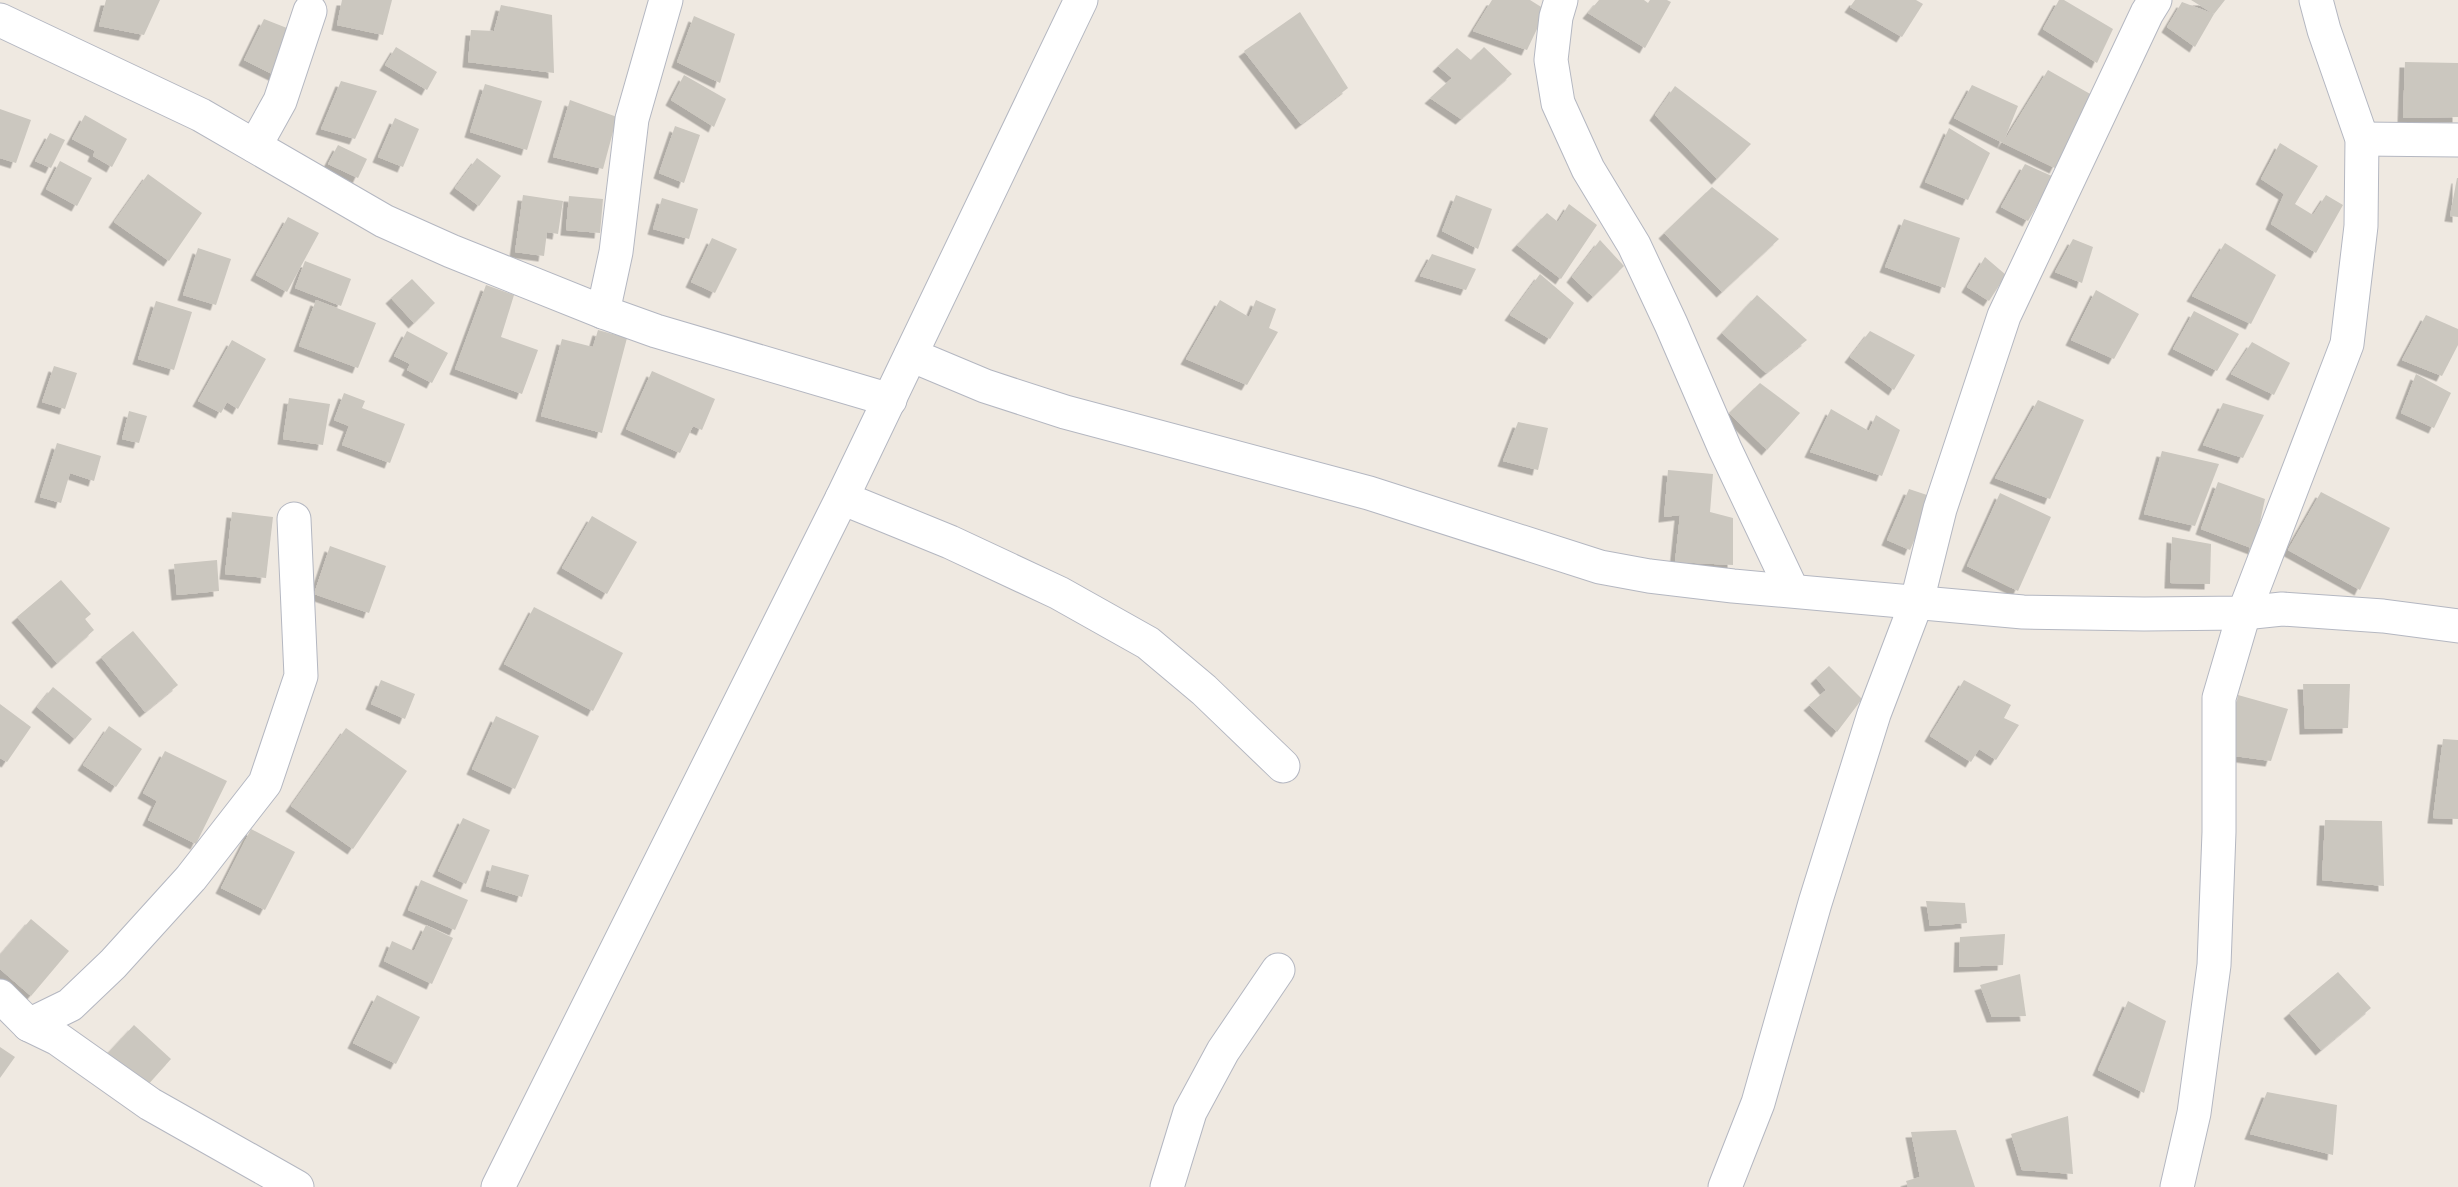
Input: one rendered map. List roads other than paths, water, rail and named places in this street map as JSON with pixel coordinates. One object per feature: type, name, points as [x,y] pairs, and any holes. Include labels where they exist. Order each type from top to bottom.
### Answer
[{"type":"street","points":[[603,312],[616,252],[632,119],[666,0]]},
{"type":"street","points":[[498,1187],[842,498],[1082,0]]},
{"type":"street","points":[[1561,0],[1556,17],[1551,60],[1558,103],[1588,170],[1634,245],[1725,449],[1792,590]]},
{"type":"street","points":[[1725,1187],[1758,1103],[1815,903],[1874,714],[1917,601],[1940,509],[2004,316],[2155,0]]},
{"type":"street","points":[[2177,1187],[2194,1113],[2214,965],[2219,832],[2219,698],[2244,613],[2346,344],[2361,226],[2362,139],[2324,30],[2316,0]]},
{"type":"street","points":[[255,146],[280,101],[310,11]]},
{"type":"street","points":[[0,20],[201,115],[384,221],[451,251],[656,332],[890,400]]},
{"type":"street","points":[[2362,139],[2458,140]]},
{"type":"street","points":[[911,355],[985,386],[1065,412],[1369,493],[1600,567],[1649,576],[1733,586],[2023,612],[2244,613],[2282,609],[2383,616],[2458,626]]},
{"type":"street","points":[[842,498],[950,542],[1010,570],[1148,643],[1204,690],[1283,766]]},
{"type":"street","points":[[29,1025],[70,1005],[113,964],[191,878],[265,783],[301,676],[294,519]]},
{"type":"street","points":[[1167,1187],[1190,1112],[1223,1051],[1278,970]]},
{"type":"street","points":[[0,996],[29,1025],[58,1039],[150,1104],[297,1187]]}]
